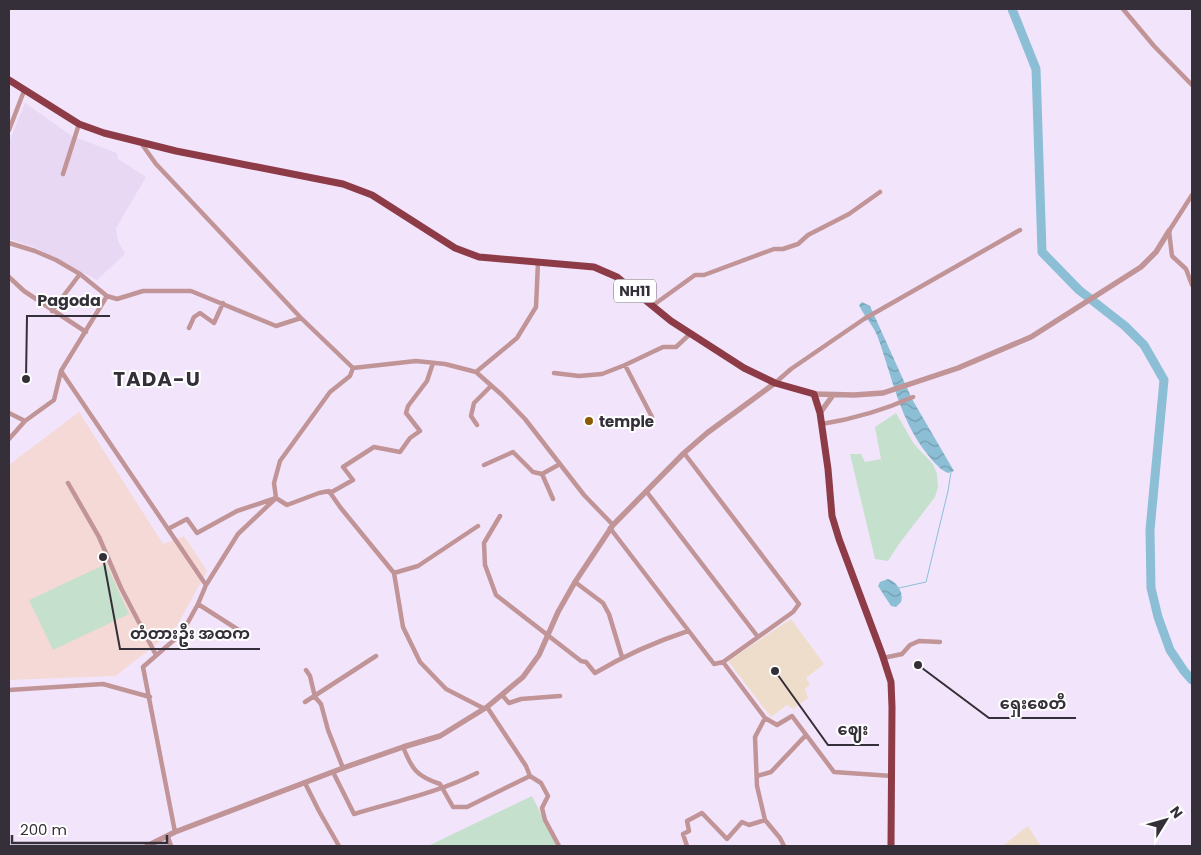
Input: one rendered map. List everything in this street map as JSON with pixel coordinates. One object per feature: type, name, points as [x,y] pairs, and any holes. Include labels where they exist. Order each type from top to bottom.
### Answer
[{"type":"highway","name":"NH11","points":[[9,80],[79,124],[104,133],[176,151],[343,184],[372,195],[455,248],[479,257],[594,267],[617,277],[671,321],[744,368],[775,383],[814,394]]},
{"type":"highway","points":[[814,394],[822,424],[832,516],[891,682],[891,846]]},
{"type":"street","points":[[1122,9],[1154,46],[1192,84]]},
{"type":"street","points":[[9,130],[24,91]]},
{"type":"street","points":[[63,174],[79,124]]},
{"type":"street","points":[[141,142],[156,164],[301,318],[353,368]]},
{"type":"street","points":[[652,306],[695,275],[704,275],[774,249],[784,249],[798,244],[808,235],[849,214],[880,192]]},
{"type":"street","points":[[814,394],[883,393],[958,368],[1031,337],[1141,266],[1156,252],[1192,195]]},
{"type":"street","points":[[147,846],[175,832],[343,768],[440,736],[485,708],[524,677],[539,655],[558,612],[575,582],[612,527],[684,453],[707,433],[775,383],[791,368],[864,319],[1020,230]]},
{"type":"street","points":[[1170,230],[1172,256],[1186,269],[1192,285]]},
{"type":"street","points":[[9,242],[35,251],[80,274],[107,296],[117,299],[143,291],[191,290],[276,326],[301,318]]},
{"type":"street","points":[[476,372],[517,338],[536,307],[538,262]]},
{"type":"street","points":[[52,311],[80,274]]},
{"type":"street","points":[[9,277],[24,291],[52,311],[86,332]]},
{"type":"street","points":[[9,439],[25,421],[54,400],[61,371],[107,296]]},
{"type":"street","points":[[189,328],[194,317],[200,313],[214,323],[223,303]]},
{"type":"street","points":[[554,373],[579,376],[602,374],[663,346],[676,347],[691,333]]},
{"type":"street","points":[[353,368],[416,361],[445,364],[476,372],[502,394],[525,419],[584,495],[612,527],[714,664],[723,662],[793,612],[800,604],[684,453]]},
{"type":"street","points":[[168,529],[187,518],[197,533],[237,511],[276,498],[288,504],[318,492],[330,493],[353,480],[343,467],[374,446],[400,452],[410,438],[420,431],[406,413],[408,406],[427,381],[433,363]]},
{"type":"street","points":[[625,365],[652,417]]},
{"type":"street","points":[[276,498],[274,482],[280,461],[330,392],[350,376],[353,368]]},
{"type":"street","points":[[61,371],[206,585]]},
{"type":"street","points":[[477,426],[471,416],[474,403],[491,386]]},
{"type":"street","points":[[820,413],[833,395]]},
{"type":"street","points":[[822,424],[841,421],[896,405],[913,397]]},
{"type":"street","points":[[9,413],[25,421]]},
{"type":"street","points":[[484,465],[513,452],[533,472],[542,474],[560,464]]},
{"type":"street","points":[[542,474],[553,499]]},
{"type":"street","points":[[68,483],[98,537],[121,588],[156,655]]},
{"type":"street","points":[[646,491],[758,637]]},
{"type":"street","points":[[330,493],[394,573],[403,627],[420,662],[446,689],[485,708],[526,766],[530,776],[541,783],[548,796],[542,808],[559,846]]},
{"type":"street","points":[[175,832],[143,667],[182,634],[206,585],[238,534],[276,498]]},
{"type":"street","points":[[500,516],[484,543],[485,565],[496,595],[581,661],[586,662],[595,673],[622,657],[653,643],[688,631]]},
{"type":"street","points":[[394,573],[418,566],[478,526]]},
{"type":"street","points":[[575,582],[603,603],[609,614],[622,657]]},
{"type":"street","points":[[198,604],[248,636]]},
{"type":"street","points":[[883,658],[902,654],[910,645],[919,641],[940,642]]},
{"type":"street","points":[[306,702],[376,656]]},
{"type":"street","points":[[723,662],[765,718],[776,725],[792,716],[834,772],[892,776]]},
{"type":"street","points":[[306,670],[310,676],[315,697],[321,704],[328,730],[343,768]]},
{"type":"street","points":[[9,690],[103,684],[150,697]]},
{"type":"street","points":[[502,695],[509,703],[521,699],[560,696]]},
{"type":"street","points":[[765,718],[755,737],[760,805],[765,820],[784,846]]},
{"type":"street","points":[[757,776],[771,772],[806,735]]},
{"type":"street","points":[[403,747],[412,768],[429,780],[440,784],[453,808],[467,807],[530,776]]},
{"type":"street","points":[[334,772],[354,814],[406,801],[443,789],[477,773]]},
{"type":"street","points":[[306,783],[339,846]]},
{"type":"street","points":[[687,846],[683,834],[689,831],[687,820],[702,813],[726,839],[742,822],[749,825],[765,820]]},
{"type":"street","points":[[168,836],[171,846]]},
{"type":"shaded area","points":[[25,103],[72,136],[117,153],[118,159],[146,177],[116,228],[118,241],[125,254],[97,280],[34,247],[9,239],[9,142]]},
{"type":"shaded area","points":[[79,412],[163,544],[184,536],[207,571],[174,631],[115,676],[9,680],[9,465]]},
{"type":"shaded area","points":[[791,619],[824,664],[806,678],[810,684],[805,689],[808,698],[793,709],[787,705],[771,717],[728,661]]},
{"type":"shaded area","points":[[1028,826],[1041,846],[1002,846]]},
{"type":"green space","points":[[896,413],[914,444],[933,464],[937,474],[938,487],[935,497],[888,561],[875,559],[850,454],[861,454],[865,462],[881,459],[875,427]]},
{"type":"green space","points":[[106,564],[129,614],[53,650],[29,600]]},
{"type":"green space","points":[[532,796],[557,846],[428,846]]},
{"type":"water","points":[[862,302],[870,306],[912,399],[954,471],[948,473],[937,466],[918,442],[910,428],[877,335],[859,305]]},
{"type":"water","points":[[888,579],[897,585],[901,591],[901,602],[896,607],[891,606],[878,586],[880,582]]},
{"type":"waterway","points":[[1012,9],[1036,69],[1042,252],[1079,290],[1125,326],[1144,345],[1164,380],[1150,530],[1151,588],[1158,617],[1170,650],[1192,680]]},
{"type":"waterway","points":[[899,588],[926,582],[951,472]]},
{"type":"place","name":"Pagoda","points":[[26,379]]},
{"type":"place","name":"temple","points":[[589,421]]},
{"type":"place","name":"တံတားဦး အထက","points":[[103,557]]},
{"type":"place","name":"ရှေးစေတီ","points":[[918,665]]},
{"type":"place","name":"ဈေး","points":[[775,671]]},
{"type":"district","name":"TADA-U","points":[[157,379]]}]
